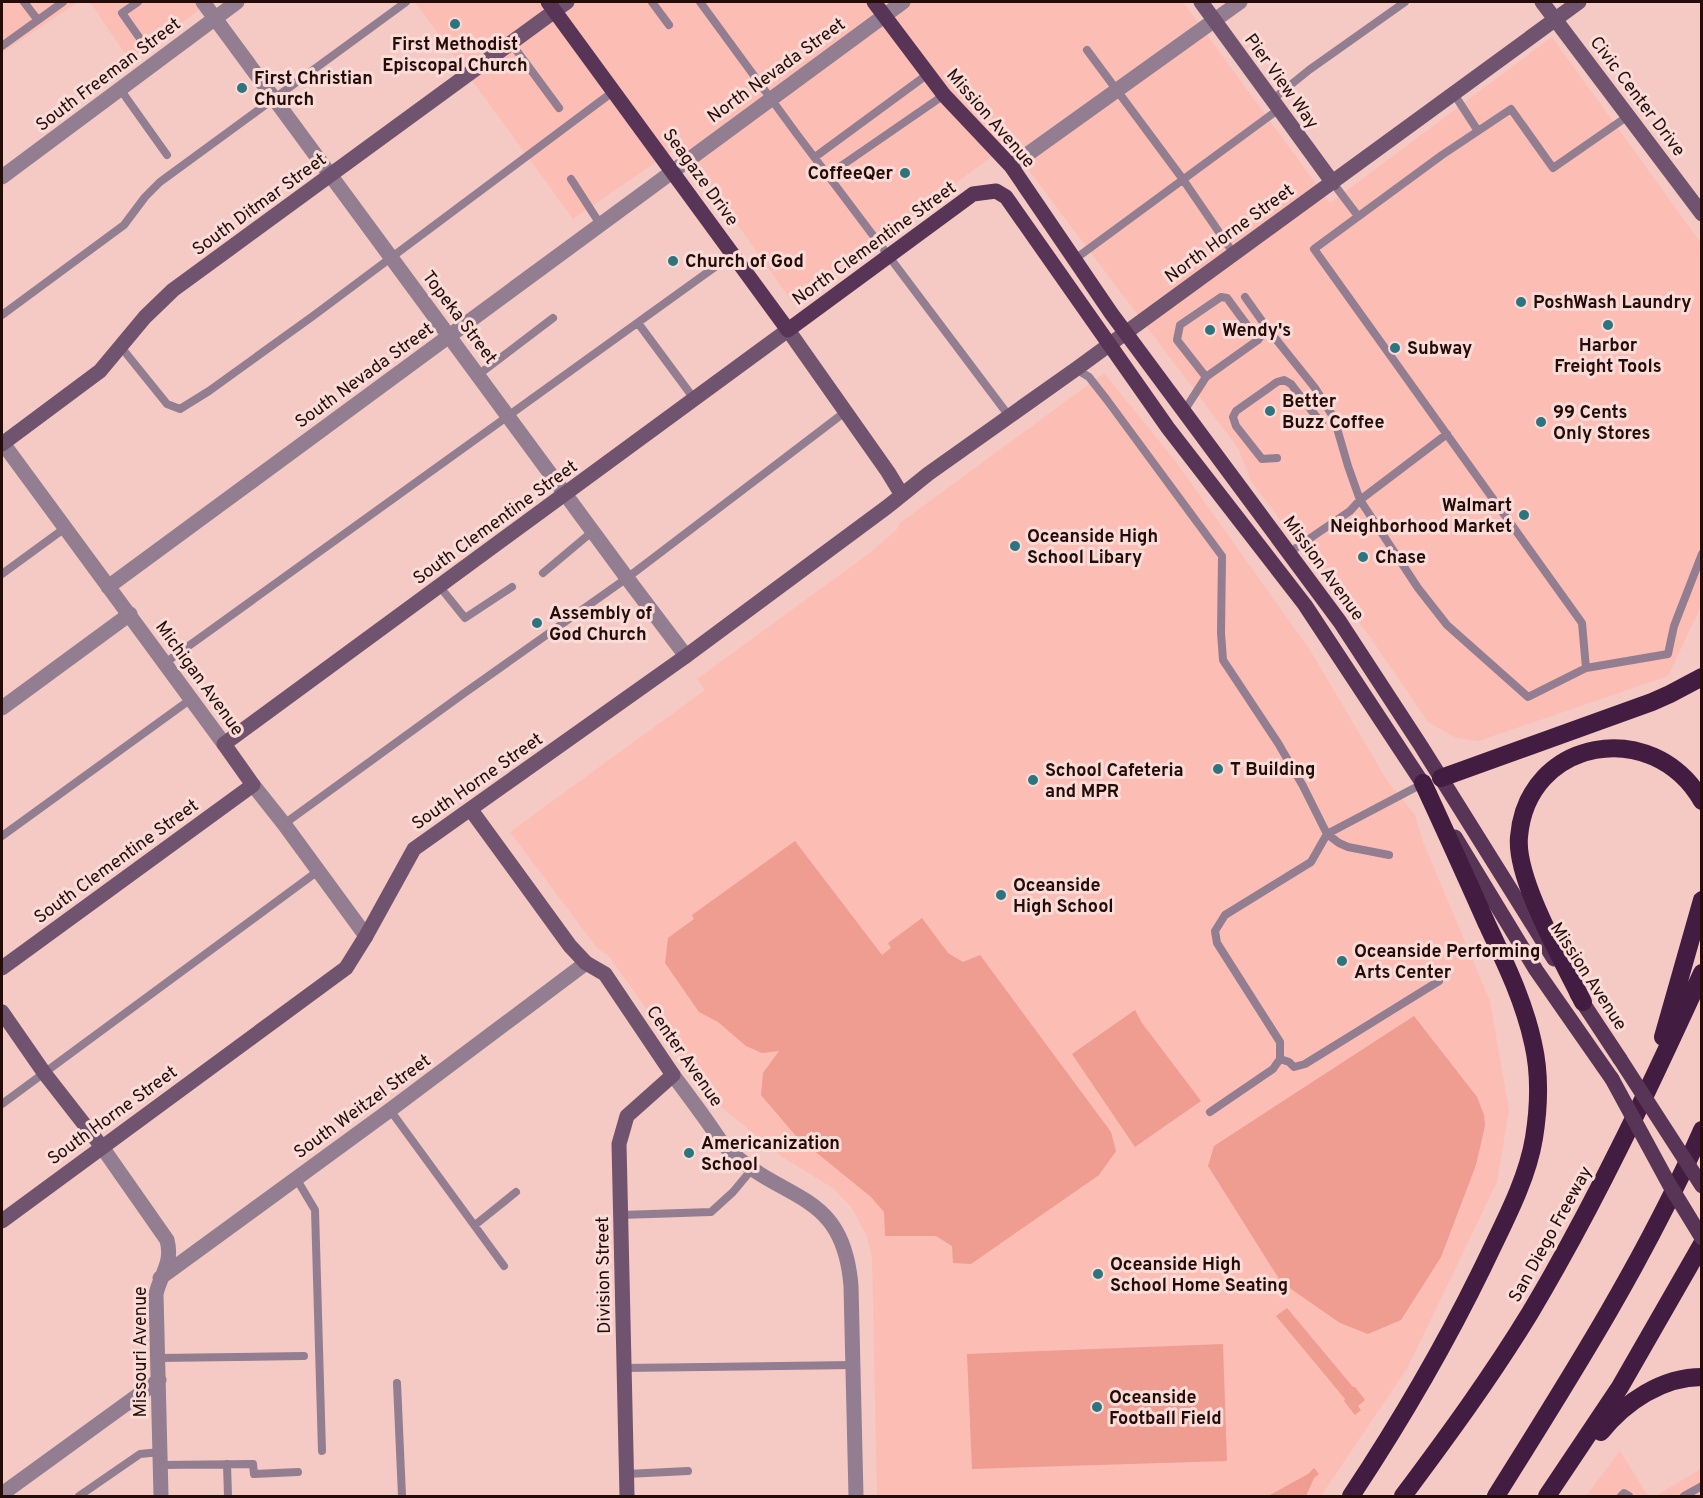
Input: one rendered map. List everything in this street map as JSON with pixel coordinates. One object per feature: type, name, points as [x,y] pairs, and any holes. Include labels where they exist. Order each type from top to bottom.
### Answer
[{"type":"highway","points":[[1351,1497],[1408,1408],[1443,1348],[1472,1291],[1517,1192],[1530,1156],[1536,1121],[1538,1082],[1536,1062],[1533,1042],[1520,998],[1432,780],[1652,702],[1701,677]]},
{"type":"highway","points":[[1583,1002],[1541,915],[1519,854],[1519,838],[1528,802],[1549,773],[1562,762],[1596,749],[1614,747],[1632,748],[1666,763],[1688,782],[1701,801]]},
{"type":"highway","points":[[1648,1091],[1701,900]]},
{"type":"highway","name":"San Diego Freeway","points":[[1403,1497],[1480,1390],[1530,1313],[1608,1173],[1701,973]]},
{"type":"highway","points":[[1496,1497],[1581,1360],[1680,1179],[1701,1130]]},
{"type":"highway","points":[[1548,1496],[1631,1370],[1701,1244]]},
{"type":"highway","points":[[1548,1496],[1607,1425],[1628,1406],[1666,1384],[1679,1379],[1701,1377]]},
{"type":"main road","name":"Mission Avenue","points":[[874,2],[944,95],[1011,166],[1125,332],[1290,552],[1360,652],[1536,970],[1611,1078],[1701,1238]]},
{"type":"main road","name":"Seagaze Drive","points":[[557,5],[614,91],[788,330]]},
{"type":"main road","name":"Mission Avenue","points":[[986,191],[996,191],[1006,197],[1168,428],[1305,605],[1432,780],[1583,1002],[1701,1186]]},
{"type":"main road","name":"North Clementine Street","points":[[788,330],[973,194],[986,191]]},
{"type":"main road","points":[[763,294],[779,310],[791,317],[805,319]]},
{"type":"main road","points":[[1221,495],[1242,509],[1277,553],[1284,555],[1290,552]]},
{"type":"street","name":"Topeka Street","points":[[203,2],[686,656]]},
{"type":"street","name":"South Freeman Street","points":[[2,177],[237,2]]},
{"type":"street","name":"North Nevada Street","points":[[672,171],[903,2]]},
{"type":"street","name":"Pier View Way","points":[[1201,2],[1332,183]]},
{"type":"street","points":[[1011,166],[1239,2]]},
{"type":"street","name":"Civic Center Drive","points":[[1542,2],[1701,214]]},
{"type":"street","name":"North Horne Street","points":[[902,495],[927,474],[1077,369],[1579,2]]},
{"type":"street","name":"South Ditmar Street","points":[[2,443],[100,371],[145,317],[173,290],[512,43],[557,5]]},
{"type":"street","name":"South Nevada Street","points":[[108,586],[672,171]]},
{"type":"street","name":"South Clementine Street","points":[[224,744],[567,495],[788,330]]},
{"type":"street","name":"Seagaze Drive","points":[[788,330],[902,495]]},
{"type":"street","name":"Michigan Avenue","points":[[2,443],[366,936]]},
{"type":"street","name":"South Horne Street","points":[[2,1221],[346,968],[414,849],[686,656],[902,495]]},
{"type":"street","points":[[2,708],[130,614]]},
{"type":"street","name":"South Clementine Street","points":[[2,968],[253,785]]},
{"type":"street","name":"Center Avenue","points":[[471,810],[570,946],[586,963],[605,975],[725,1146],[753,1168],[821,1210],[833,1223],[841,1238],[850,1269],[856,1497]]},
{"type":"street","name":"South Weitzel Street","points":[[160,1278],[586,963]]},
{"type":"street","name":"Missouri Avenue","points":[[2,1012],[45,1074],[102,1147],[167,1240],[170,1253],[156,1294],[161,1497]]},
{"type":"street","name":"Division Street","points":[[627,1497],[619,1144],[627,1116],[673,1075]]},
{"type":"street","points":[[2,1494],[159,1380]]},
{"type":"lane","points":[[24,2],[38,19]]},
{"type":"lane","points":[[2,46],[63,2]]},
{"type":"lane","points":[[138,2],[122,13],[141,40]]},
{"type":"lane","points":[[2,315],[124,225],[145,197],[160,182],[406,2]]},
{"type":"lane","points":[[652,2],[669,26]]},
{"type":"lane","points":[[700,2],[1009,416]]},
{"type":"lane","points":[[1075,259],[1276,104],[1309,70],[1405,2]]},
{"type":"lane","points":[[512,43],[559,108]]},
{"type":"lane","points":[[1087,50],[1182,178],[1234,254]]},
{"type":"lane","points":[[815,158],[928,75]]},
{"type":"lane","points":[[120,89],[167,155]]},
{"type":"lane","points":[[121,347],[167,404],[180,409],[209,391],[304,322],[614,91]]},
{"type":"lane","points":[[1454,94],[1478,130]]},
{"type":"lane","points":[[828,175],[944,95]]},
{"type":"lane","points":[[1586,668],[1582,623],[1314,249],[1478,130],[1511,109],[1553,168],[1628,116]]},
{"type":"lane","points":[[571,179],[600,224]]},
{"type":"lane","points":[[1332,183],[1358,216]]},
{"type":"lane","points":[[165,663],[733,254]]},
{"type":"lane","points":[[1206,377],[1178,340],[1180,325],[1221,297],[1227,298],[1258,340]]},
{"type":"lane","points":[[1245,297],[1315,388],[1334,418],[1360,500],[1414,583],[1447,625],[1528,697],[1586,668],[1668,654],[1674,626],[1701,554]]},
{"type":"lane","points":[[478,375],[553,318]]},
{"type":"lane","points":[[638,323],[695,400]]},
{"type":"lane","points":[[1184,411],[1206,377],[1258,340],[1267,328]]},
{"type":"lane","points":[[1077,369],[1089,376],[1107,399],[1222,556],[1223,660],[1278,743],[1327,834],[1348,847],[1389,855]]},
{"type":"lane","points":[[1277,458],[1262,459],[1236,426],[1233,417],[1236,411],[1277,382],[1284,380],[1291,384],[1322,424]]},
{"type":"lane","points":[[284,824],[627,578],[845,412]]},
{"type":"lane","points":[[1290,552],[1350,512],[1360,500],[1447,434]]},
{"type":"lane","points":[[2,574],[65,528]]},
{"type":"lane","points":[[543,573],[593,531]]},
{"type":"lane","points":[[440,586],[465,618],[512,587]]},
{"type":"lane","points":[[2,837],[191,699]]},
{"type":"lane","points":[[1210,1112],[1273,1069],[1280,1059],[1280,1042],[1217,943],[1215,931],[1225,915],[1311,862],[1327,834],[1432,780]]},
{"type":"lane","points":[[2,1104],[318,871]]},
{"type":"lane","points":[[1280,1059],[1289,1062],[1294,1067],[1305,1064],[1439,981]]},
{"type":"lane","points":[[390,1110],[504,1266]]},
{"type":"lane","points":[[621,1215],[711,1212],[734,1192],[753,1168]]},
{"type":"lane","points":[[296,1178],[315,1210],[322,1451]]},
{"type":"lane","points":[[474,1225],[516,1192]]},
{"type":"lane","points":[[158,1358],[304,1356]]},
{"type":"lane","points":[[624,1368],[853,1365]]},
{"type":"lane","points":[[397,1383],[402,1497]]},
{"type":"lane","points":[[79,1497],[140,1454],[160,1459],[253,1464],[254,1474],[298,1472]]},
{"type":"lane","points":[[227,1464],[228,1497]]},
{"type":"lane","points":[[626,1474],[688,1471]]},
{"type":"lane","points":[[1684,1497],[1701,1486]]},
{"type":"lane","points":[[1621,1497],[1624,1493],[1629,1497]]},
{"type":"shaded area","points":[[2,2],[78,2],[2,53]]},
{"type":"shaded area","points":[[90,2],[210,2],[130,61]]},
{"type":"shaded area","points":[[415,2],[1183,2],[1330,203],[1552,37],[1701,243],[1701,606],[1668,676],[1479,741],[1456,738],[1428,722],[1370,637],[1251,481],[1238,448],[1009,144],[793,303],[681,145],[573,219]]},
{"type":"shaded area","name":"Oceanside High School","points":[[1104,373],[1176,462],[1310,650],[1388,782],[1415,815],[1423,842],[1490,1001],[1509,1110],[1497,1182],[1408,1367],[1321,1496],[877,1496],[872,1258],[867,1237],[852,1208],[833,1188],[782,1157],[721,1107],[678,1053],[608,955],[597,948],[510,832],[705,690],[697,679],[871,552],[897,529],[900,523]]},
{"type":"shaded area","points":[[795,841],[882,955],[891,948],[888,943],[922,918],[948,953],[963,962],[980,955],[1111,1132],[1116,1151],[1099,1175],[971,1264],[953,1263],[952,1246],[936,1236],[885,1236],[884,1212],[871,1197],[796,1136],[761,1095],[763,1073],[779,1051],[762,1053],[746,1046],[718,1022],[699,1012],[665,963],[668,938],[694,919],[692,915]]},
{"type":"shaded area","points":[[1135,1010],[1142,1023],[1201,1101],[1135,1147],[1072,1054]]},
{"type":"shaded area","points":[[1414,1016],[1477,1097],[1484,1115],[1485,1126],[1476,1165],[1441,1257],[1401,1320],[1368,1334],[1340,1323],[1281,1282],[1208,1166],[1214,1146]]},
{"type":"shaded area","points":[[1287,1308],[1365,1400],[1358,1406],[1361,1410],[1355,1415],[1344,1401],[1345,1399],[1276,1316]]},
{"type":"shaded area","name":"Oceanside Football Field","points":[[1223,1344],[1227,1461],[972,1469],[967,1354]]},
{"type":"shaded area","points":[[1620,1451],[1648,1496],[1586,1496]]},
{"type":"shaded area","points":[[1314,1468],[1319,1474],[1314,1478],[1306,1496],[1268,1496],[1308,1474]]},
{"type":"shaded area","points":[[1701,1469],[1701,1496],[1655,1496]]},
{"type":"place","name":"First Methodist Episcopal Church","points":[[455,24]]},
{"type":"place","name":"First Christian Church","points":[[242,88]]},
{"type":"place","name":"CoffeeQer","points":[[905,173]]},
{"type":"place","name":"Church of God","points":[[673,261]]},
{"type":"place","name":"PoshWash Laundry","points":[[1521,302]]},
{"type":"place","name":"Harbor Freight Tools","points":[[1608,325]]},
{"type":"place","name":"Wendy's","points":[[1210,330]]},
{"type":"place","name":"Subway","points":[[1395,348]]},
{"type":"place","name":"Better Buzz Coffee","points":[[1270,411]]},
{"type":"place","name":"99 Cents Only Stores","points":[[1541,422]]},
{"type":"place","name":"Walmart Neighborhood Market","points":[[1524,515]]},
{"type":"place","name":"Oceanside High School Libary","points":[[1015,546]]},
{"type":"place","name":"Chase","points":[[1363,557]]},
{"type":"place","name":"Assembly of God Church","points":[[537,623]]},
{"type":"place","name":"T Building","points":[[1218,769]]},
{"type":"place","name":"School Cafeteria and MPR","points":[[1033,780]]},
{"type":"place","name":"Oceanside High School","points":[[1001,895]]},
{"type":"place","name":"Oceanside Performing Arts Center","points":[[1342,961]]},
{"type":"place","name":"Americanization School","points":[[689,1153]]},
{"type":"place","name":"Oceanside High School Home Seating","points":[[1098,1274]]},
{"type":"place","name":"Oceanside Football Field","points":[[1097,1407]]}]
